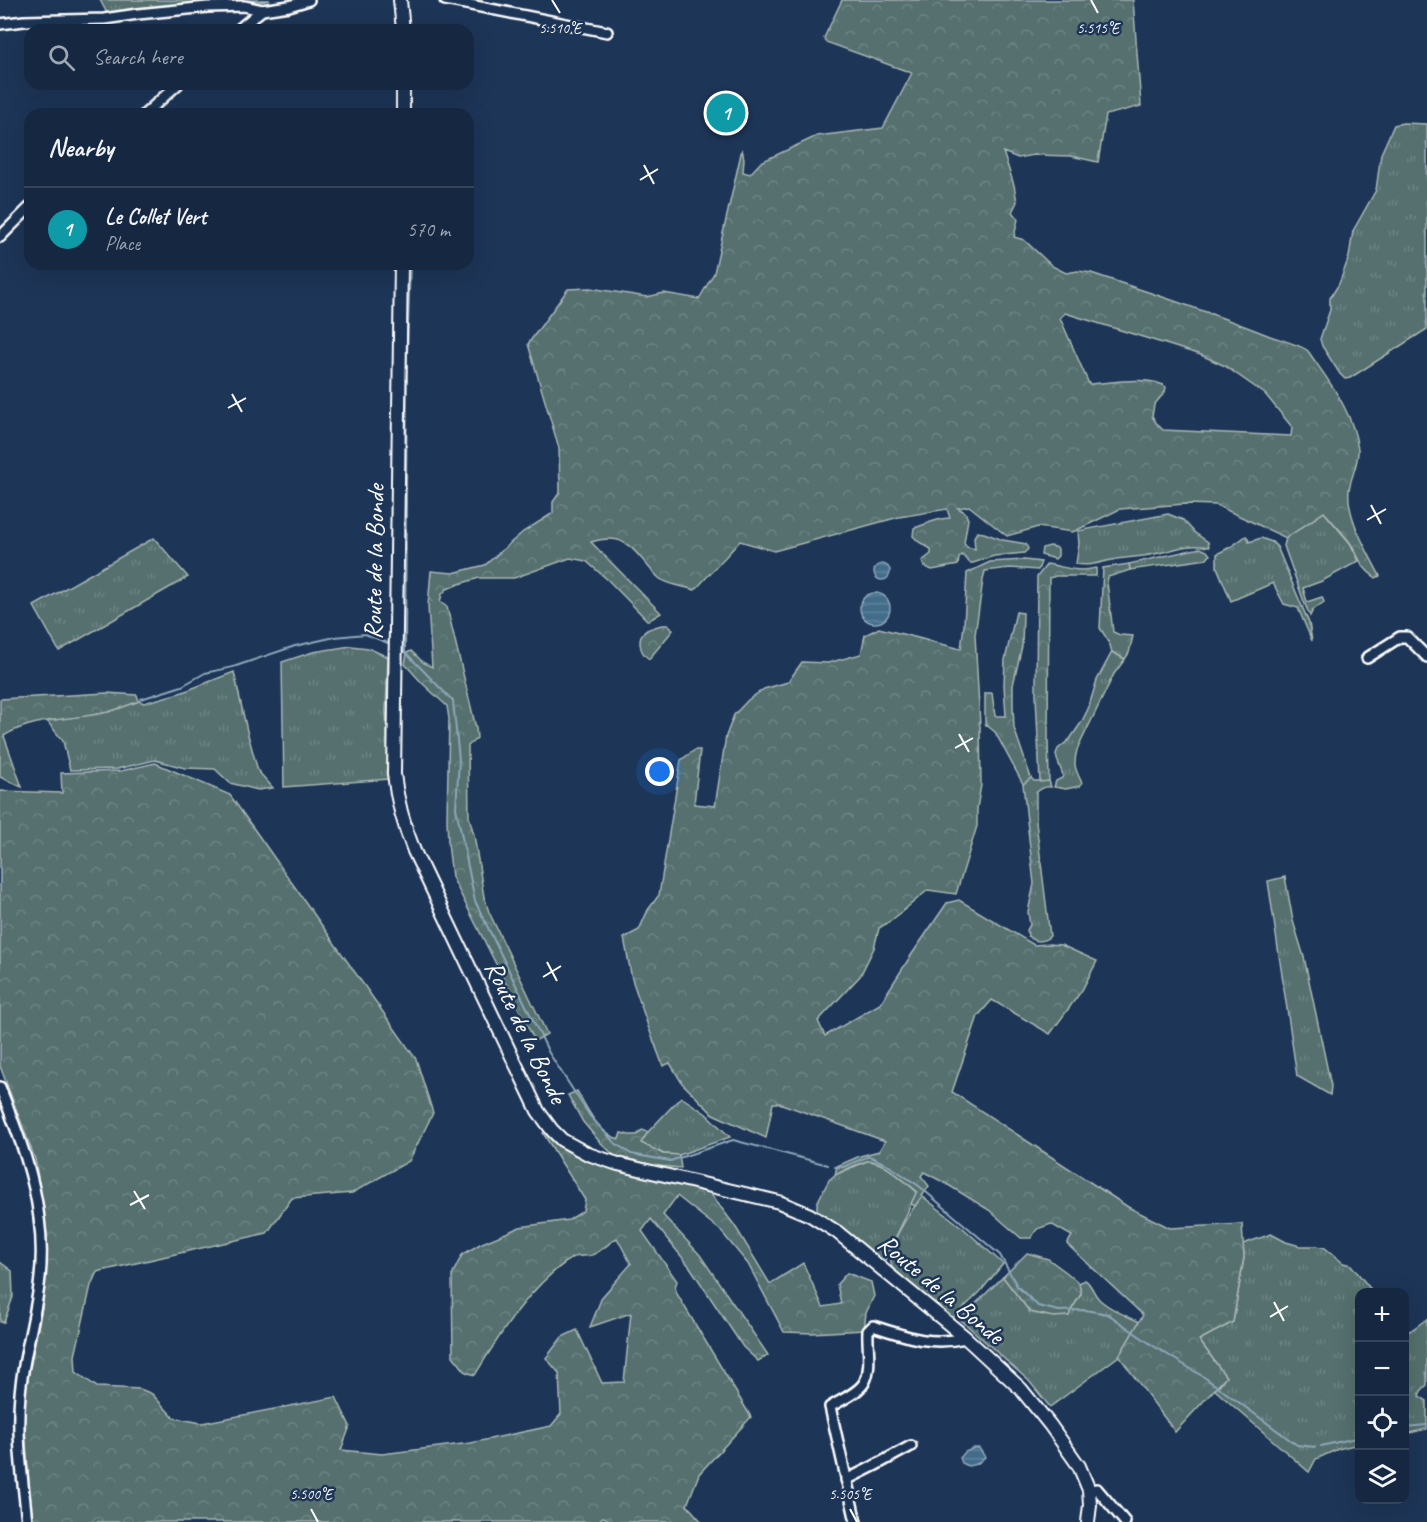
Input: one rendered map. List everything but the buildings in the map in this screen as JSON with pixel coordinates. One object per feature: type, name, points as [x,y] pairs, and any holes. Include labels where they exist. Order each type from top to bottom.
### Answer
[{"type":"main road","points":[[400,0],[402,24]]},
{"type":"main road","points":[[403,108],[404,90]]},
{"type":"main road","name":"Route de la Bonde","points":[[401,270],[394,774],[396,795],[414,851],[538,1111],[562,1140],[588,1154],[618,1164],[779,1202],[810,1215],[837,1232],[966,1338],[1021,1389],[1071,1454],[1084,1476],[1089,1490],[1088,1522]]},
{"type":"street","points":[[0,24],[24,21],[105,19],[208,7],[244,6],[262,10],[309,0]]},
{"type":"street","points":[[446,0],[607,32]]},
{"type":"street","points":[[245,24],[262,10]]},
{"type":"street","points":[[152,108],[171,90]]},
{"type":"street","points":[[0,237],[24,213]]},
{"type":"street","points":[[1367,658],[1404,636],[1427,657]]},
{"type":"street","points":[[0,1087],[33,1181],[40,1229],[39,1287],[23,1368],[18,1420],[27,1522]]},
{"type":"street","points":[[856,1522],[830,1407],[857,1390],[865,1382],[868,1368],[868,1331],[873,1326],[926,1341],[949,1342],[966,1338]]},
{"type":"street","points":[[846,1480],[911,1446]]},
{"type":"street","points":[[1089,1490],[1097,1489],[1125,1522]]},
{"type":"street","points":[[1090,1505],[1103,1497]]},
{"type":"green space","points":[[100,0],[270,0],[259,2],[211,1],[108,15]]},
{"type":"green space","points":[[842,0],[1133,0],[1141,106],[1106,115],[1098,162],[1071,156],[1034,155],[1018,158],[1003,152],[1017,202],[1012,212],[1018,219],[1014,237],[1024,240],[1052,266],[1066,273],[1078,271],[1091,273],[1203,311],[1308,351],[1339,397],[1351,422],[1358,454],[1349,490],[1351,511],[1354,523],[1380,576],[1376,578],[1362,565],[1353,546],[1324,512],[1286,538],[1216,505],[1185,504],[1120,509],[1073,532],[1038,527],[1007,536],[969,506],[958,508],[965,512],[968,519],[964,543],[967,547],[975,549],[974,537],[977,532],[1026,544],[1028,549],[1024,553],[994,556],[973,563],[962,555],[958,565],[932,570],[924,566],[922,561],[931,554],[931,549],[913,536],[914,528],[950,518],[947,509],[899,517],[774,551],[740,541],[695,590],[662,580],[638,554],[624,543],[604,539],[591,542],[661,613],[648,621],[586,561],[570,558],[514,578],[479,578],[447,589],[442,594],[440,602],[447,607],[476,728],[477,738],[468,746],[469,817],[484,897],[547,1034],[535,1041],[452,877],[447,819],[449,719],[447,706],[405,664],[407,653],[411,651],[432,667],[428,606],[431,571],[453,573],[485,565],[523,532],[553,513],[553,502],[560,492],[559,448],[528,344],[568,289],[590,288],[647,297],[664,293],[699,299],[714,273],[742,149],[743,172],[750,174],[761,162],[817,136],[883,128],[912,73],[826,42],[824,38]],"holes":[[[1065,313],[1201,355],[1225,366],[1265,394],[1292,427],[1291,436],[1163,430],[1152,416],[1154,405],[1165,392],[1166,387],[1150,381],[1089,384],[1060,318]]]},
{"type":"green space","points":[[1427,124],[1427,329],[1345,379],[1322,346],[1320,339],[1330,310],[1330,298],[1339,284],[1349,257],[1353,231],[1376,190],[1381,154],[1394,125]]},
{"type":"green space","points":[[1324,512],[1350,543],[1359,561],[1322,581],[1303,588],[1307,602],[1322,597],[1324,602],[1313,610],[1310,616],[1284,546],[1286,538]]},
{"type":"green space","points":[[1168,514],[1183,520],[1195,533],[1208,542],[1209,547],[1187,546],[1149,555],[1092,564],[1076,564],[1078,531]]},
{"type":"green space","points":[[1246,536],[1249,542],[1261,538],[1272,542],[1277,547],[1309,623],[1312,641],[1298,608],[1284,604],[1273,583],[1231,601],[1217,567],[1217,554]]},
{"type":"green space","points":[[154,538],[188,577],[59,651],[34,606]]},
{"type":"green space","points":[[1050,546],[1058,549],[1058,556],[1055,559],[1041,555],[1042,548]]},
{"type":"green space","points":[[1200,548],[1210,555],[1207,559],[1130,570],[1129,564]]},
{"type":"green space","points":[[1024,560],[1041,562],[1038,570],[1010,568],[985,571],[983,580],[975,635],[981,785],[977,826],[956,894],[928,890],[879,928],[874,948],[860,976],[818,1021],[825,1036],[880,1004],[947,903],[959,900],[1034,945],[1061,945],[1097,961],[1082,990],[1050,1034],[992,1000],[978,1016],[952,1092],[1128,1207],[1170,1228],[1242,1224],[1244,1257],[1233,1322],[1199,1340],[1226,1377],[1175,1432],[1119,1356],[1143,1315],[1067,1244],[1072,1236],[1051,1224],[1037,1229],[1031,1238],[1021,1238],[989,1210],[924,1172],[921,1176],[929,1186],[915,1206],[911,1204],[917,1191],[879,1163],[867,1161],[835,1175],[837,1166],[879,1151],[885,1141],[779,1103],[773,1103],[766,1138],[713,1114],[682,1083],[670,1063],[663,1066],[632,979],[624,938],[639,930],[648,910],[659,895],[681,760],[695,750],[700,750],[694,804],[715,806],[726,736],[734,715],[748,700],[764,689],[788,682],[802,662],[828,663],[861,654],[865,635],[879,628],[961,649],[967,573],[990,562]]},
{"type":"green space","points":[[1047,564],[1077,570],[1096,568],[1096,576],[1049,578],[1049,781],[1040,782],[1036,695],[1037,577]]},
{"type":"green space","points":[[1129,564],[1130,570],[1108,577],[1107,582],[1113,632],[1133,636],[1129,653],[1125,659],[1112,652],[1100,628],[1103,568]]},
{"type":"green space","points":[[1016,612],[1023,613],[1022,646],[1013,685],[1014,728],[1031,778],[1023,784],[995,732],[985,724],[985,693],[992,693],[995,716],[1006,716],[1005,660]]},
{"type":"green space","points":[[668,625],[673,630],[649,659],[641,649],[641,636],[647,630]]},
{"type":"green space","points":[[351,646],[368,648],[388,657],[386,710],[389,779],[284,787],[282,662],[313,652]]},
{"type":"green space","points":[[1112,652],[1125,659],[1114,674],[1077,750],[1075,767],[1082,783],[1080,786],[1066,789],[1054,787],[1056,781],[1063,775],[1056,754],[1058,749],[1070,739],[1081,723],[1097,680]]},
{"type":"green space","points":[[234,672],[258,771],[273,788],[258,790],[230,783],[215,769],[185,768],[155,760],[117,769],[70,770],[63,741],[47,721],[108,712],[139,701],[144,703],[183,692]]},
{"type":"green space","points":[[107,693],[137,695],[139,701],[95,715],[27,725],[4,736],[22,787],[0,777],[0,699]]},
{"type":"green space","points":[[155,763],[230,795],[416,1059],[433,1113],[409,1161],[352,1193],[292,1198],[267,1233],[97,1272],[91,1285],[75,1356],[76,1372],[97,1387],[140,1389],[152,1394],[174,1418],[202,1423],[336,1397],[350,1426],[341,1450],[382,1454],[471,1443],[551,1426],[561,1414],[559,1373],[546,1358],[562,1337],[577,1330],[602,1383],[624,1382],[631,1313],[590,1327],[602,1297],[631,1264],[617,1238],[592,1255],[572,1258],[543,1282],[517,1311],[475,1375],[466,1372],[453,1356],[452,1275],[462,1255],[480,1244],[520,1227],[569,1220],[583,1211],[585,1200],[543,1133],[545,1131],[557,1145],[572,1154],[594,1162],[707,1189],[735,1226],[770,1284],[803,1263],[823,1307],[841,1304],[837,1284],[847,1273],[871,1282],[874,1296],[866,1313],[864,1330],[784,1332],[748,1264],[720,1230],[677,1196],[663,1215],[700,1255],[768,1355],[758,1361],[743,1347],[690,1267],[651,1219],[642,1231],[677,1281],[675,1287],[677,1294],[751,1417],[699,1474],[687,1505],[702,1522],[613,1522],[603,1517],[597,1522],[32,1522],[23,1404],[43,1302],[47,1234],[35,1159],[0,1066],[0,791],[62,793],[61,773],[121,771]]},
{"type":"green space","points":[[1031,778],[1034,781],[1049,781],[1051,787],[1043,788],[1036,793],[1036,822],[1050,936],[1039,941],[1028,936],[1027,930],[1030,925],[1028,912],[1034,884],[1023,784]]},
{"type":"green space","points":[[1285,877],[1331,1086],[1330,1095],[1297,1076],[1268,881]]},
{"type":"green space","points":[[577,1091],[594,1120],[605,1132],[619,1139],[621,1133],[637,1135],[642,1130],[648,1132],[641,1143],[663,1154],[679,1155],[681,1168],[617,1158],[583,1122],[568,1095]]},
{"type":"green space","points":[[681,1097],[705,1113],[730,1137],[679,1155],[664,1154],[640,1143]]},
{"type":"green space","points":[[867,1161],[881,1164],[917,1192],[885,1260],[878,1258],[820,1215],[817,1210],[817,1203],[829,1180]]},
{"type":"green space","points":[[922,1196],[963,1228],[1003,1264],[980,1292],[953,1318],[931,1303],[892,1268],[892,1246]]},
{"type":"green space","points":[[1271,1234],[1300,1246],[1325,1248],[1343,1263],[1351,1265],[1370,1288],[1355,1288],[1355,1445],[1338,1449],[1316,1459],[1309,1472],[1215,1390],[1226,1377],[1199,1340],[1233,1322],[1244,1258],[1243,1244]]},
{"type":"green space","points":[[1027,1253],[1048,1259],[1079,1283],[1081,1294],[1069,1316],[1053,1317],[1030,1312],[1003,1277]]},
{"type":"green space","points":[[0,1262],[12,1271],[13,1297],[4,1322],[0,1322]]},
{"type":"green space","points":[[1003,1277],[1030,1312],[1069,1316],[1081,1294],[1079,1283],[1085,1280],[1104,1303],[1140,1322],[1119,1356],[1050,1407],[1029,1381],[960,1319]]},
{"type":"green space","points":[[1427,1319],[1427,1385],[1419,1396],[1427,1401],[1427,1429],[1409,1433],[1409,1331]]},
{"type":"water","points":[[882,564],[888,566],[890,572],[888,578],[882,580],[876,578],[874,572],[876,566]]},
{"type":"water","points":[[875,593],[885,598],[890,608],[885,618],[875,623],[865,618],[860,608],[865,598]]},
{"type":"water","points":[[979,1448],[985,1457],[977,1464],[968,1466],[962,1463],[960,1458],[965,1452]]},
{"type":"waterway","points":[[405,651],[410,270]]},
{"type":"waterway","points":[[141,699],[182,686],[205,673],[233,667],[295,646],[335,637],[365,634],[393,645]]},
{"type":"waterway","points":[[400,649],[453,701],[459,760],[456,808],[475,901],[549,1053],[590,1116],[615,1143],[631,1154],[670,1161],[733,1140],[828,1165]]},
{"type":"waterway","points":[[835,1167],[843,1167],[869,1156],[888,1165],[919,1186],[1000,1255],[1017,1286],[1038,1306],[1059,1311],[1085,1310],[1108,1314],[1207,1379],[1297,1445],[1315,1447]]},
{"type":"waterway","points":[[1409,1427],[1427,1425]]},
{"type":"waterway","points":[[1321,1446],[1355,1438]]},
{"type":"place","name":"Le Collet Vert","points":[[726,113]]}]
